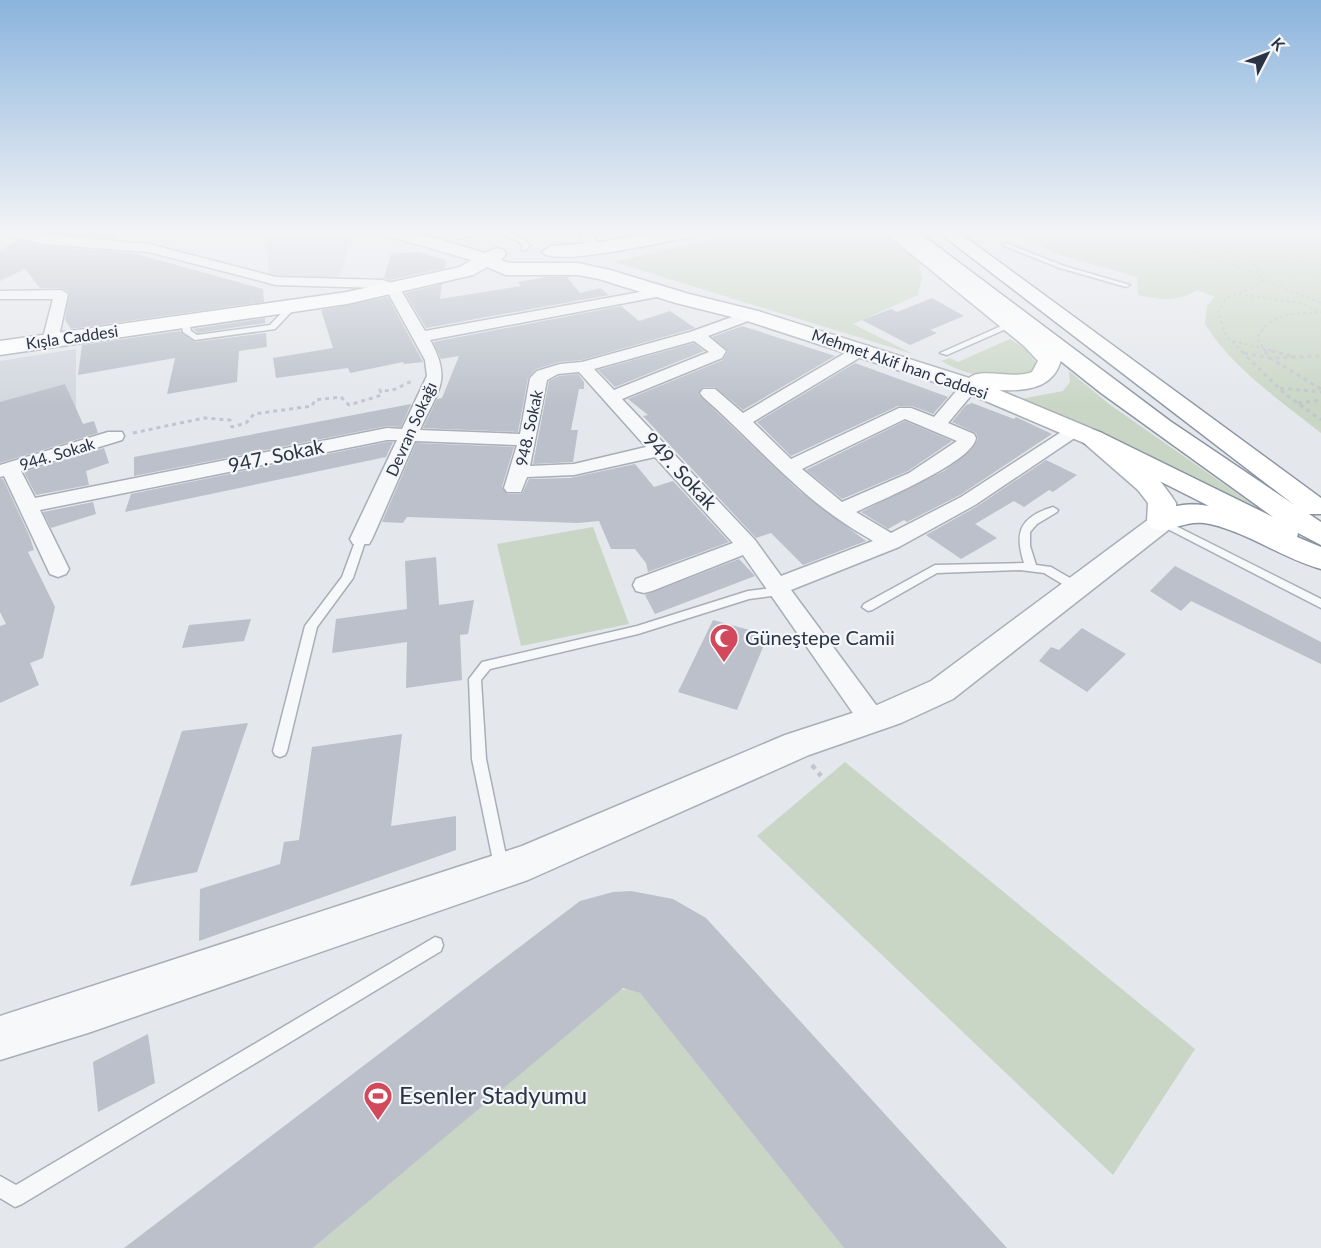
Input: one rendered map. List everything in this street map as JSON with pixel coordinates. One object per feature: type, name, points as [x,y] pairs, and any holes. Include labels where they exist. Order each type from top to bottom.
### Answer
[{"type":"main road","name":"Kışla Caddesi","points":[[0,348],[292,307],[386,289]]},
{"type":"main road","name":"Mehmet Akif İnan Caddesi","points":[[652,289],[751,315],[896,360],[970,386],[1084,434]]},
{"type":"main road","points":[[674,289],[751,315]]},
{"type":"main road","points":[[896,360],[1007,384],[1040,378],[1049,367],[1050,360],[966,289]]},
{"type":"main road","points":[[981,289],[1137,410],[1245,487],[1321,535]]},
{"type":"main road","points":[[1004,289],[1138,390],[1321,512]]},
{"type":"main road","points":[[1024,289],[1321,512]]},
{"type":"main road","points":[[1084,434],[1149,484],[1162,503],[1162,522],[1191,513],[1214,516],[1321,557]]},
{"type":"main road","points":[[1084,434],[1218,499],[1321,557]]},
{"type":"street","name":"Devran Sokağı","points":[[361,538],[435,376],[433,360],[394,289]]},
{"type":"street","points":[[421,337],[662,292]]},
{"type":"street","points":[[0,295],[61,294],[50,341]]},
{"type":"street","points":[[584,367],[696,335],[751,315]]},
{"type":"street","points":[[611,397],[716,355],[718,351],[715,348],[696,335]]},
{"type":"street","points":[[742,421],[863,349]]},
{"type":"street","name":"949. Sokak","points":[[584,367],[747,545],[781,589],[873,721]]},
{"type":"street","name":"948. Sokak","points":[[584,367],[556,369],[543,373],[539,378],[528,440],[517,480],[602,464],[661,449]]},
{"type":"street","points":[[938,424],[970,386]]},
{"type":"street","points":[[709,393],[742,421],[789,468],[840,511],[890,542]]},
{"type":"street","points":[[789,468],[905,412],[967,438],[966,444],[916,477],[840,511]]},
{"type":"street","name":"947. Sokak","points":[[27,506],[387,434],[528,440]]},
{"type":"street","points":[[781,589],[890,542],[968,501],[1084,434]]},
{"type":"street","name":"944. Sokak","points":[[5,470],[115,436]]},
{"type":"street","points":[[5,470],[27,506],[58,569]]},
{"type":"street","points":[[0,1038],[88,1011],[501,871],[797,745],[873,721],[942,690],[1162,522]]},
{"type":"street","points":[[645,585],[747,545]]},
{"type":"lane","points":[[944,353],[1011,325]]},
{"type":"lane","points":[[1031,567],[1024,546],[1023,531],[1029,522],[1053,510]]},
{"type":"lane","points":[[1162,522],[1321,604]]},
{"type":"lane","points":[[280,751],[311,626],[347,578],[361,538]]},
{"type":"lane","points":[[868,607],[935,569],[1031,567],[1047,570],[1078,588]]},
{"type":"lane","points":[[501,871],[480,759],[475,679],[477,672],[486,665],[638,630],[748,595],[781,589]]},
{"type":"lane","points":[[0,1186],[15,1197],[435,945]]},
{"type":"path","points":[[1249,289],[1226,299],[1218,312],[1226,336],[1279,387],[1321,420]]},
{"type":"path","points":[[1289,289],[1312,297],[1321,303]]},
{"type":"path","points":[[1238,294],[1300,303],[1321,313]]},
{"type":"path","points":[[1300,303],[1312,297]]},
{"type":"path","points":[[1321,313],[1279,315],[1263,325],[1257,338],[1270,358],[1321,391]]},
{"type":"path","points":[[1231,341],[1264,351],[1302,357]]},
{"type":"path","points":[[1243,353],[1270,358],[1321,356]]},
{"type":"path","points":[[115,436],[204,418],[230,420],[232,427],[246,423],[254,414],[312,406],[315,400],[342,398],[349,405],[382,395],[380,390],[391,391],[406,382],[435,376]]},
{"type":"path","points":[[1279,387],[1321,391]]},
{"type":"path","points":[[1298,403],[1321,400]]},
{"type":"shaded area","points":[[76,349],[76,414],[0,434],[0,361]]},
{"type":"green space","points":[[703,289],[919,289],[918,295],[853,324],[913,354]]},
{"type":"green space","points":[[1138,289],[1321,289],[1321,433],[1243,370],[1216,340],[1205,324],[1207,306],[1215,297],[1197,290],[1182,297],[1168,299],[1138,295]]},
{"type":"green space","points":[[1010,339],[1025,349],[1040,368],[1029,374],[1004,378],[977,375],[941,361],[950,358],[958,362]]},
{"type":"green space","points":[[1069,371],[1109,404],[1288,529],[1144,452],[1021,399],[1063,391],[1070,382]]},
{"type":"green space","points":[[593,527],[629,624],[521,646],[497,544]]},
{"type":"green space","points":[[845,762],[1195,1049],[1113,1175],[757,836]]},
{"type":"green space","points":[[628,989],[640,993],[844,1248],[313,1248],[619,990]]},
{"type":"building","points":[[63,289],[263,289],[264,302],[71,329],[65,320],[69,292]]},
{"type":"building","points":[[420,289],[441,289],[440,299],[501,289],[577,289],[580,293],[602,289],[609,295],[426,328],[405,293]]},
{"type":"building","points":[[388,297],[423,362],[404,364],[403,362],[350,373],[348,368],[276,378],[273,358],[333,348],[321,310]]},
{"type":"building","points":[[932,298],[964,316],[930,330],[937,333],[910,345],[862,320],[891,309],[897,312]]},
{"type":"building","points":[[621,306],[639,321],[670,311],[695,328],[582,360],[559,362],[536,369],[528,378],[518,432],[423,428],[437,399],[442,398],[459,356],[441,359],[433,342]]},
{"type":"building","points":[[265,318],[265,323],[198,333],[193,329]]},
{"type":"building","points":[[742,326],[835,356],[743,410],[715,387],[703,387],[698,394],[798,490],[866,541],[803,565],[771,533],[756,538],[643,416],[648,415],[628,399],[723,360],[728,351],[712,337]]},
{"type":"building","points":[[180,331],[195,342],[266,333],[267,347],[239,351],[237,382],[167,394],[175,358],[78,375],[82,345]]},
{"type":"building","points":[[694,343],[704,351],[615,387],[598,370]]},
{"type":"building","points":[[855,363],[948,397],[933,414],[912,406],[898,406],[791,456],[757,422]]},
{"type":"building","points":[[578,374],[584,382],[584,389],[579,389],[571,430],[578,430],[573,462],[533,464],[549,381],[559,376]]},
{"type":"building","points":[[65,384],[83,424],[94,421],[98,433],[0,463],[0,402]]},
{"type":"building","points":[[972,403],[1014,419],[1016,417],[1052,434],[960,495],[907,522],[904,520],[888,529],[861,512],[944,471],[972,449],[978,439],[976,433],[952,422],[966,405]]},
{"type":"building","points":[[411,404],[401,427],[387,426],[134,476],[134,457]]},
{"type":"building","points":[[905,421],[952,441],[908,471],[842,499],[806,470]]},
{"type":"building","points":[[393,442],[386,457],[125,512],[131,494]]},
{"type":"building","points":[[416,443],[514,447],[502,487],[507,494],[522,494],[529,479],[570,478],[635,464],[654,487],[673,481],[729,542],[648,572],[646,563],[635,549],[611,549],[599,521],[578,523],[407,517],[403,523],[382,522]]},
{"type":"building","points":[[104,448],[109,463],[86,471],[89,485],[36,495],[24,472]]},
{"type":"building","points":[[1046,460],[1077,475],[1053,492],[1049,490],[1024,507],[1014,501],[975,524],[997,538],[961,559],[926,535],[976,507]]},
{"type":"building","points":[[0,479],[3,479],[29,535],[34,550],[28,552],[55,607],[43,658],[30,663],[39,685],[0,703],[0,626],[6,624],[0,612]]},
{"type":"building","points":[[93,502],[96,514],[51,528],[43,512]]},
{"type":"building","points":[[436,557],[439,605],[474,600],[468,634],[460,635],[462,680],[406,688],[407,642],[332,653],[336,619],[407,609],[405,561]]},
{"type":"building","points":[[739,559],[755,576],[655,614],[645,595]]},
{"type":"building","points":[[1175,566],[1321,642],[1321,664],[1191,601],[1181,611],[1150,591]]},
{"type":"building","points":[[251,619],[244,641],[182,648],[189,625]]},
{"type":"building","name":"Güneştepe Camii","points":[[713,620],[768,635],[737,710],[678,692]]},
{"type":"building","points":[[1082,628],[1126,654],[1087,692],[1039,661],[1051,647],[1059,650]]},
{"type":"building","points":[[248,723],[197,872],[130,886],[182,731]]},
{"type":"building","points":[[402,734],[391,826],[456,816],[456,850],[199,941],[200,889],[280,864],[284,842],[299,840],[312,747]]},
{"type":"building","name":"Esenler Stadyumu","points":[[631,891],[673,899],[706,918],[1007,1248],[844,1248],[640,993],[623,988],[313,1248],[124,1248],[580,901],[613,892]]},
{"type":"building","points":[[148,1034],[155,1083],[98,1112],[93,1062]]},
{"type":"place","name":"Güneştepe Camii","points":[[724,664]]},
{"type":"place","name":"Esenler Stadyumu","points":[[378,1122]]}]
